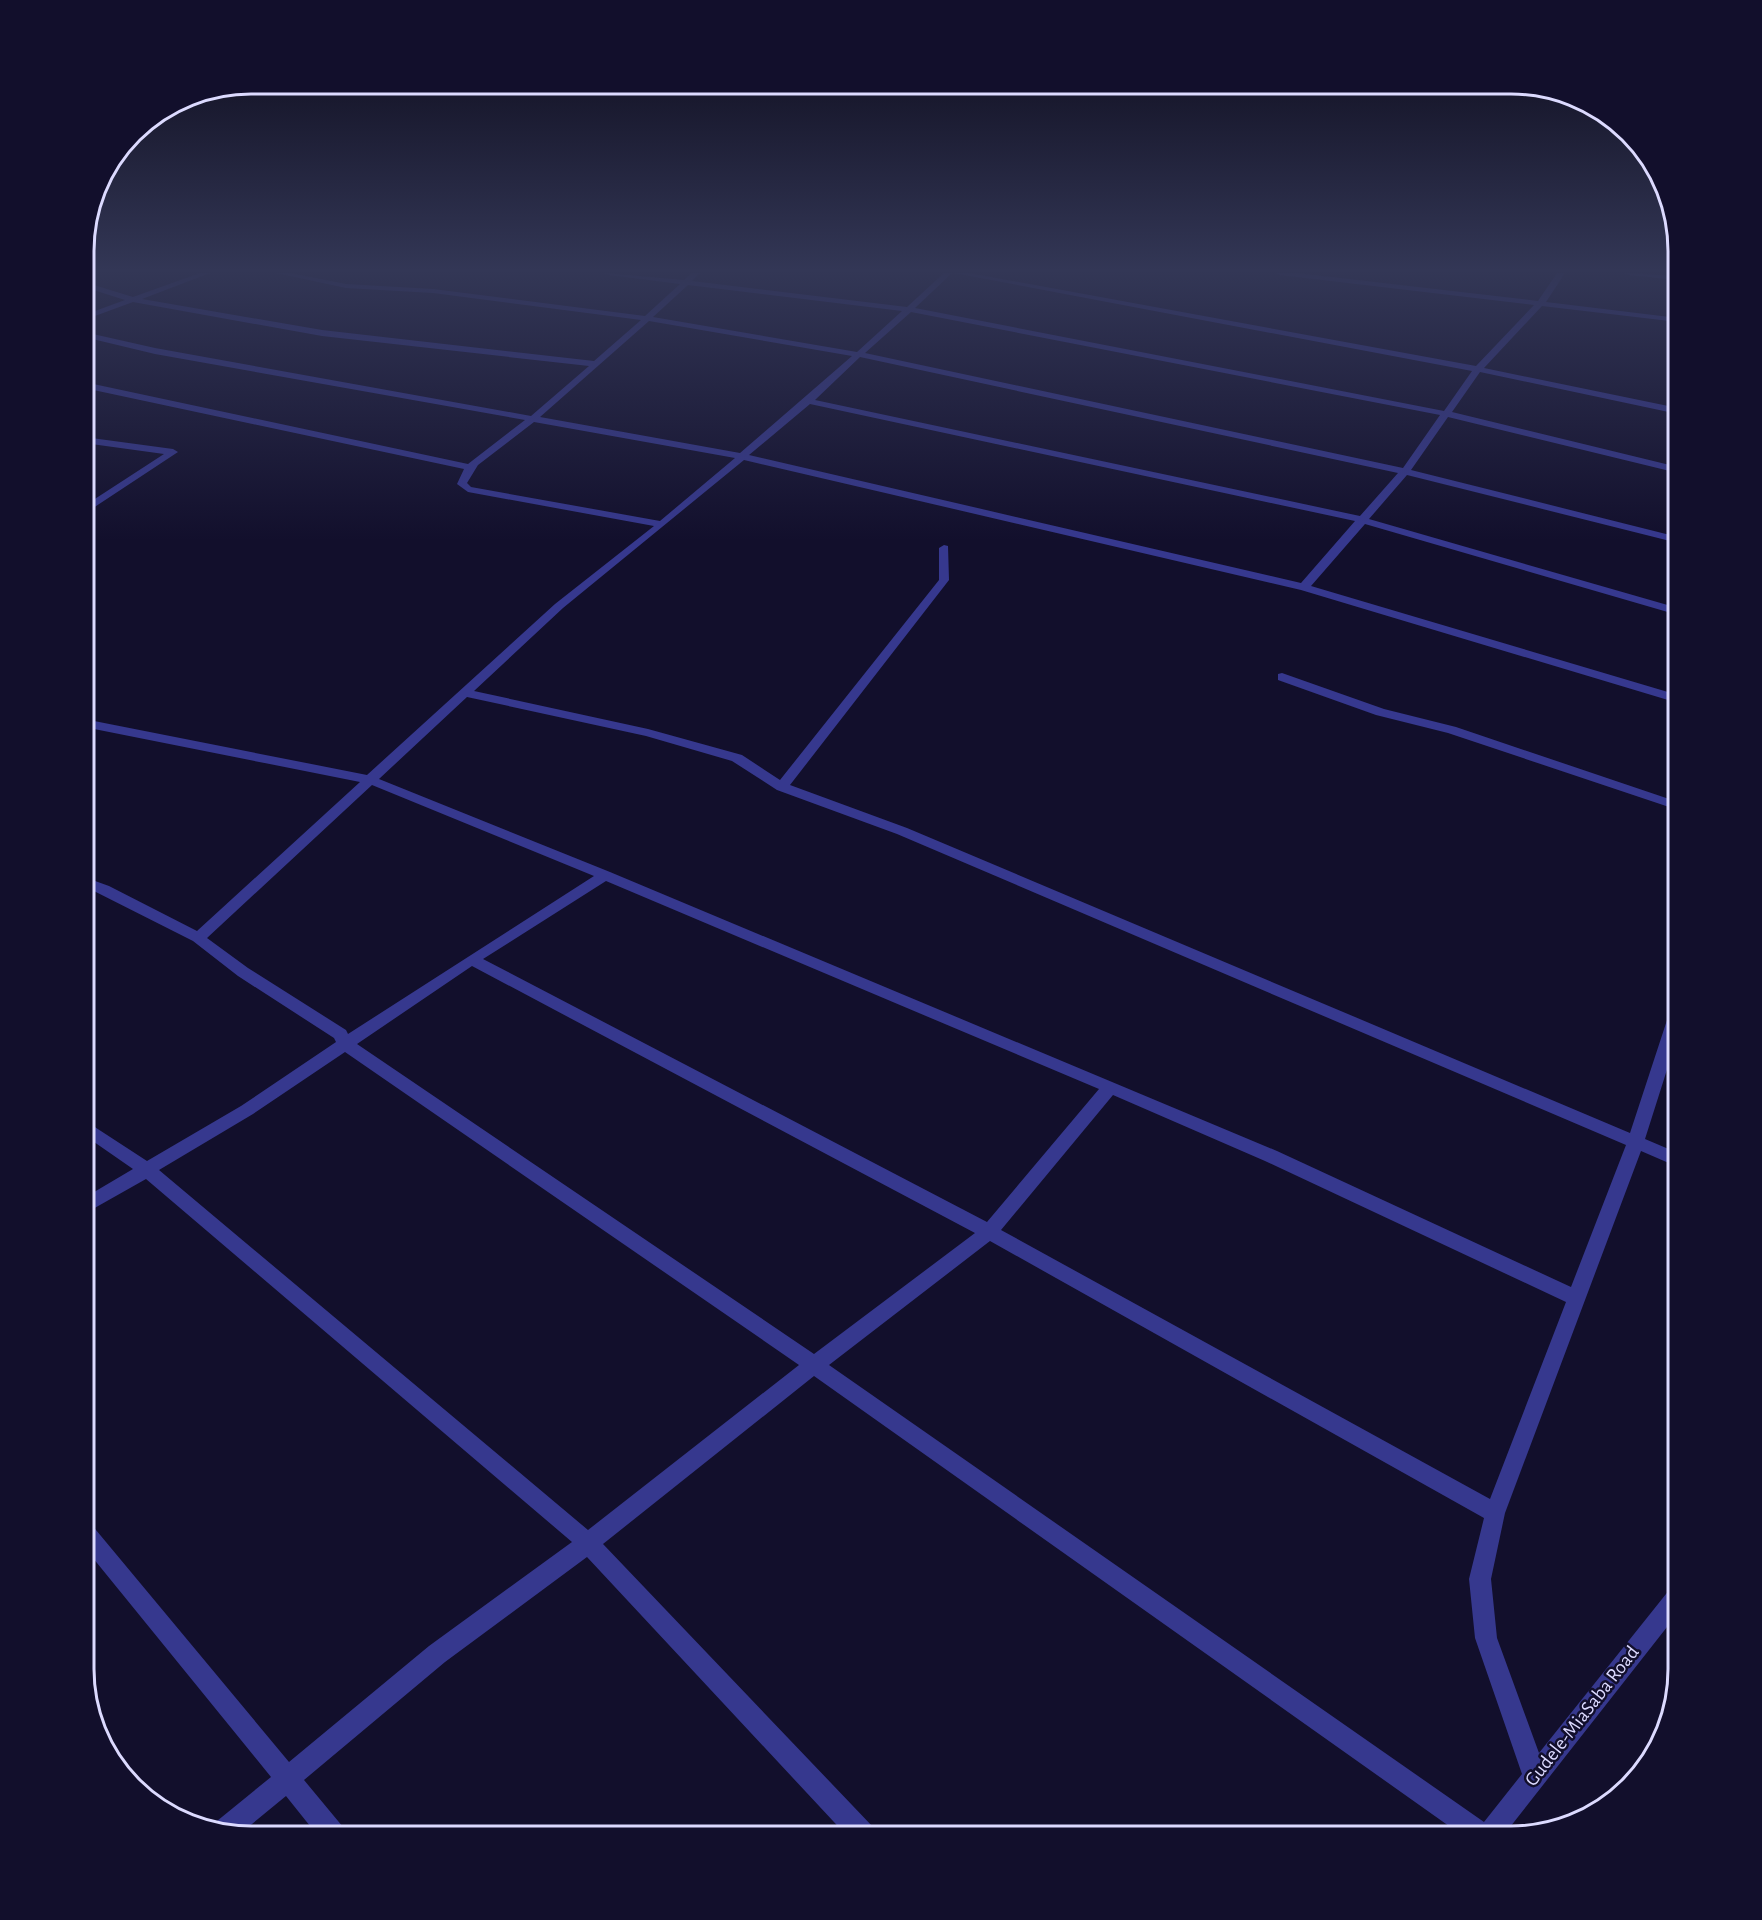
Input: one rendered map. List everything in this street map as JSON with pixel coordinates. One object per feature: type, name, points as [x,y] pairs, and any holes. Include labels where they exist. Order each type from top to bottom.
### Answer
[{"type":"street","points":[[218,363],[740,456],[1304,587],[1668,696]]},
{"type":"street","points":[[582,363],[594,364]]},
{"type":"street","points":[[198,938],[559,606],[662,524],[808,401],[847,363]]},
{"type":"street","points":[[896,363],[1405,471],[1668,537]]},
{"type":"street","points":[[1182,363],[1447,414],[1668,468]]},
{"type":"street","points":[[1443,363],[1668,409]]},
{"type":"street","points":[[1304,587],[1405,471],[1484,363]]},
{"type":"street","points":[[594,364],[531,420],[471,468],[462,480],[462,484],[468,489],[662,524]]},
{"type":"street","points":[[95,387],[471,468]]},
{"type":"street","points":[[808,401],[1363,520],[1668,609]]},
{"type":"street","points":[[95,441],[174,452],[95,505]]},
{"type":"street","points":[[782,787],[944,580],[944,548]]},
{"type":"street","points":[[1282,677],[1380,712],[1452,730],[1668,803]]},
{"type":"street","points":[[466,693],[648,733],[737,758],[782,787],[902,831],[1668,1156]]},
{"type":"street","points":[[95,726],[370,780],[605,875],[1271,1156],[1576,1298]]},
{"type":"street","points":[[94,1201],[247,1110],[472,960],[605,875]]},
{"type":"street","points":[[95,886],[198,938],[243,972],[340,1034],[345,1044],[814,1365],[1472,1826]]},
{"type":"street","points":[[472,960],[989,1232],[1495,1513]]},
{"type":"street","points":[[1534,1776],[1486,1638],[1480,1579],[1495,1513],[1636,1142],[1668,1042]]},
{"type":"street","points":[[233,1824],[437,1654],[588,1543],[814,1365],[989,1232],[1110,1087]]},
{"type":"street","points":[[94,1133],[147,1170],[588,1543],[855,1826]]},
{"type":"street","points":[[94,1543],[326,1826]]},
{"type":"street","name":"Gudele-MiaSaba Road","points":[[1494,1826],[1668,1612]]}]
